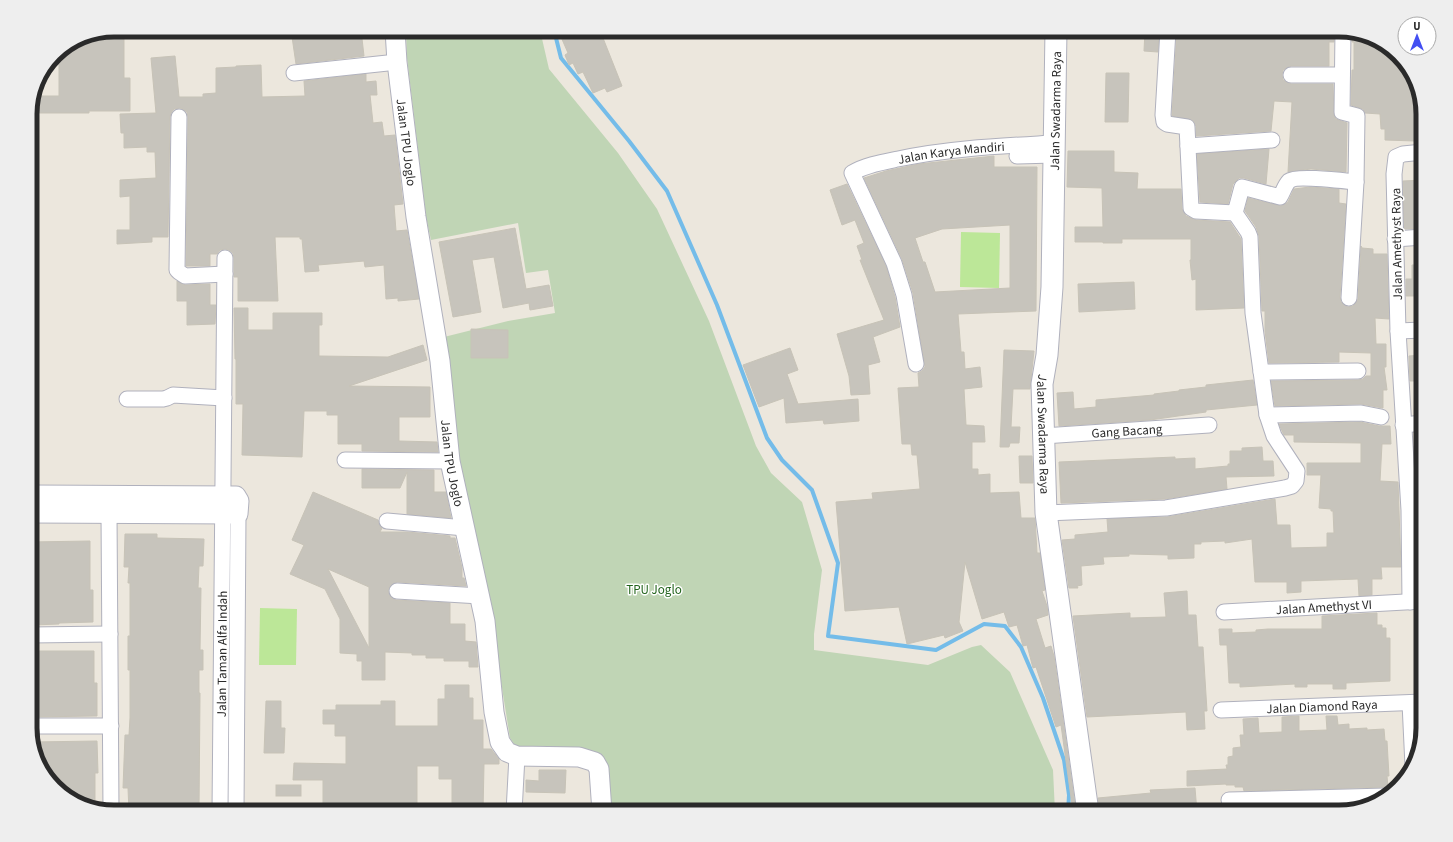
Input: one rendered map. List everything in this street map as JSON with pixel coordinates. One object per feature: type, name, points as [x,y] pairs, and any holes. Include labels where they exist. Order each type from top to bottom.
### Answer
[{"type":"main road","name":"Jalan Swadarma Raya","points":[[1056,37],[1052,287],[1047,355],[1042,384],[1046,513],[1087,805]]},
{"type":"street","name":"Jalan TPU Joglo","points":[[395,37],[397,62],[416,217],[440,361],[450,461],[485,620],[494,712],[500,742],[507,752],[517,756]]},
{"type":"street","points":[[1168,37],[1163,115],[1165,124],[1188,127],[1191,208],[1196,211],[1235,213]]},
{"type":"street","points":[[1343,37],[1342,113],[1357,116],[1356,182],[1349,298]]},
{"type":"street","points":[[294,72],[397,62]]},
{"type":"street","points":[[1292,75],[1342,75]]},
{"type":"street","points":[[179,116],[177,270],[185,276],[225,274]]},
{"type":"street","points":[[1188,146],[1272,140]]},
{"type":"street","name":"Jalan Karya Mandiri","points":[[916,364],[904,295],[894,263],[852,174],[878,163],[968,148],[1054,149]]},
{"type":"street","points":[[1017,156],[1054,149]]},
{"type":"street","name":"Jalan Amethyst Raya","points":[[1416,153],[1402,154],[1396,158],[1394,174],[1398,331],[1404,425],[1416,510]]},
{"type":"street","points":[[1046,513],[1166,508],[1292,486],[1296,481],[1297,471],[1274,436],[1267,415],[1253,313],[1250,237],[1235,213],[1242,187],[1280,197],[1288,182],[1293,179],[1306,178],[1356,182]]},
{"type":"street","points":[[1396,239],[1416,238]]},
{"type":"street","points":[[222,496],[225,258]]},
{"type":"street","points":[[1398,331],[1416,330]]},
{"type":"street","points":[[1262,372],[1358,371]]},
{"type":"street","points":[[127,399],[165,399],[173,395],[224,398]]},
{"type":"street","points":[[1267,415],[1361,413],[1381,417]]},
{"type":"street","points":[[1404,425],[1416,424]]},
{"type":"street","name":"Gang Bacang","points":[[1043,436],[1209,425]]},
{"type":"street","points":[[345,460],[450,461]]},
{"type":"street","points":[[37,495],[236,496],[239,501],[230,514],[37,513]]},
{"type":"street","points":[[109,514],[111,805]]},
{"type":"street","name":"Jalan Taman Alfa Indah","points":[[220,805],[230,514]]},
{"type":"street","name":"Jalan Taman Alfa Indah","points":[[230,514],[236,805]]},
{"type":"street","points":[[387,522],[465,528]]},
{"type":"street","points":[[397,592],[480,596]]},
{"type":"street","name":"Jalan Amethyst VI","points":[[1224,612],[1416,601]]},
{"type":"street","points":[[37,635],[110,634]]},
{"type":"street","name":"Jalan Diamond Raya","points":[[1221,710],[1416,702]]},
{"type":"street","points":[[1415,740],[1416,718]]},
{"type":"street","points":[[37,726],[111,726]]},
{"type":"street","points":[[514,805],[517,756],[579,756],[595,762],[599,769],[602,805]]},
{"type":"street","points":[[1229,800],[1375,796]]},
{"type":"green space","name":"TPU Joglo","points":[[406,37],[542,37],[549,69],[618,153],[657,209],[709,321],[756,446],[771,473],[802,502],[822,570],[814,634],[814,650],[928,665],[972,647],[981,645],[1010,672],[1053,770],[1055,805],[604,805],[602,757],[523,758],[510,738],[491,619],[456,448],[444,337],[508,321],[555,313],[548,270],[526,273],[518,223],[431,240],[426,217],[407,58]]},
{"type":"green space","points":[[961,232],[1000,233],[999,288],[960,287]]},
{"type":"green space","points":[[260,608],[297,609],[296,665],[259,665]]},
{"type":"building","points":[[124,37],[124,78],[130,78],[130,111],[37,113],[40,96],[59,96],[59,64],[55,64],[59,59],[75,47],[89,41],[104,38]]},
{"type":"building","points":[[292,37],[362,37],[364,56],[296,64]]},
{"type":"building","points":[[561,37],[587,37],[588,39],[592,37],[603,37],[622,86],[607,92],[605,88],[593,93],[583,72],[578,74],[573,63],[569,65],[565,55],[568,53]]},
{"type":"building","points":[[1145,37],[1159,37],[1158,52],[1144,51]]},
{"type":"building","points":[[1177,37],[1334,37],[1334,42],[1329,42],[1329,66],[1291,66],[1283,70],[1282,75],[1283,80],[1291,84],[1333,84],[1334,115],[1336,119],[1347,123],[1346,172],[1311,169],[1288,172],[1292,102],[1274,101],[1271,131],[1196,136],[1196,126],[1192,120],[1172,116]]},
{"type":"building","points":[[1352,39],[1378,47],[1394,59],[1406,75],[1415,99],[1415,141],[1385,140],[1385,129],[1381,129],[1380,114],[1365,113],[1363,109],[1351,105],[1352,70],[1354,70],[1354,42],[1352,42]]},
{"type":"building","points":[[175,56],[179,97],[203,97],[203,94],[216,93],[216,68],[236,66],[261,65],[262,97],[305,96],[304,81],[366,74],[366,82],[376,81],[377,95],[370,95],[373,123],[382,122],[384,136],[395,135],[403,204],[394,205],[396,231],[407,230],[419,299],[398,301],[398,298],[386,299],[384,265],[365,267],[364,261],[318,265],[319,271],[305,272],[302,239],[300,239],[300,237],[275,237],[278,301],[238,301],[238,277],[234,277],[234,258],[233,253],[229,250],[220,250],[217,254],[210,254],[210,266],[186,266],[188,117],[187,112],[180,108],[174,109],[170,117],[168,237],[152,237],[152,242],[117,244],[117,230],[130,230],[130,196],[120,197],[120,180],[156,178],[155,152],[147,152],[147,147],[124,148],[124,133],[121,133],[120,114],[156,113],[151,58]]},
{"type":"building","points":[[1106,73],[1129,73],[1128,122],[1105,122]]},
{"type":"building","points":[[1269,149],[1266,184],[1239,178],[1233,184],[1228,204],[1200,202],[1197,154]]},
{"type":"building","points":[[1068,151],[1114,151],[1114,172],[1138,173],[1137,189],[1181,189],[1182,209],[1186,216],[1196,220],[1230,222],[1241,239],[1244,308],[1196,310],[1196,279],[1192,280],[1190,260],[1191,239],[1122,239],[1122,243],[1075,242],[1075,227],[1103,227],[1102,188],[1067,187]]},
{"type":"building","points":[[994,156],[994,167],[1037,167],[1036,311],[958,314],[961,352],[964,352],[965,369],[980,367],[982,387],[964,389],[966,425],[984,426],[985,442],[972,442],[972,469],[978,469],[978,475],[990,474],[990,493],[1019,492],[1021,518],[1035,518],[1037,553],[1040,553],[1045,590],[1042,591],[1047,606],[1048,615],[1036,619],[1045,648],[1051,646],[1054,656],[1075,805],[1072,805],[1061,725],[1056,727],[1036,667],[1033,668],[1027,645],[1023,646],[1017,625],[1009,627],[1004,612],[982,619],[965,562],[959,622],[963,631],[945,638],[944,635],[907,644],[899,607],[845,611],[836,502],[873,499],[872,493],[920,489],[917,455],[912,455],[911,444],[902,444],[898,388],[919,387],[918,373],[925,367],[913,293],[902,259],[864,178],[886,171],[919,164]],"holes":[[[1010,225],[1010,288],[935,292],[915,238],[942,229]]]},
{"type":"building","points":[[1416,180],[1416,228],[1404,229],[1403,181]]},
{"type":"building","points":[[847,184],[886,266],[895,297],[900,327],[873,337],[880,362],[868,365],[870,394],[851,395],[849,376],[837,334],[884,320],[860,260],[862,260],[857,246],[864,243],[855,220],[842,225],[830,190]]},
{"type":"building","points":[[1310,187],[1339,189],[1339,203],[1346,204],[1340,297],[1341,302],[1344,305],[1348,307],[1353,306],[1358,299],[1361,246],[1362,248],[1373,249],[1373,254],[1387,254],[1389,319],[1375,318],[1376,344],[1386,344],[1386,367],[1384,367],[1387,390],[1383,390],[1383,408],[1361,404],[1275,406],[1271,381],[1358,380],[1363,379],[1366,376],[1371,376],[1371,353],[1339,352],[1339,362],[1269,363],[1265,331],[1265,311],[1262,311],[1259,236],[1256,227],[1245,211],[1248,198],[1281,206],[1288,202],[1294,189]]},
{"type":"building","points":[[515,228],[526,289],[549,285],[553,306],[530,310],[529,303],[503,308],[494,257],[472,260],[481,312],[453,317],[439,242]]},
{"type":"building","points":[[1412,265],[1416,265],[1416,296],[1406,296],[1406,279],[1412,279]]},
{"type":"building","points":[[177,281],[185,285],[210,284],[210,305],[216,305],[215,324],[187,325],[187,301],[177,301]]},
{"type":"building","points":[[1134,282],[1135,309],[1079,312],[1078,284]]},
{"type":"building","points":[[234,308],[248,308],[248,330],[273,330],[273,313],[322,313],[322,325],[319,325],[319,356],[388,357],[423,345],[427,360],[349,386],[430,387],[430,417],[399,417],[399,441],[437,442],[438,452],[362,451],[362,444],[338,444],[338,415],[327,415],[327,411],[304,411],[302,457],[242,455],[243,404],[236,404]]},
{"type":"building","points":[[471,329],[508,330],[508,358],[471,358]]},
{"type":"building","points":[[790,348],[798,370],[787,374],[798,404],[858,399],[859,421],[824,424],[823,420],[786,423],[784,398],[759,407],[743,365]]},
{"type":"building","points":[[1004,350],[1034,351],[1030,389],[1013,389],[1011,427],[1020,427],[1019,443],[1010,443],[1009,447],[1000,447]]},
{"type":"building","points":[[1416,355],[1416,381],[1410,381],[1409,356]]},
{"type":"building","points":[[1253,380],[1257,405],[1206,410],[1206,412],[1150,420],[1059,426],[1057,393],[1073,392],[1074,409],[1096,407],[1096,400],[1154,395],[1206,387],[1206,385]]},
{"type":"building","points":[[1360,422],[1379,426],[1390,426],[1391,444],[1382,444],[1380,481],[1398,482],[1401,567],[1381,567],[1382,579],[1372,579],[1372,595],[1359,596],[1358,579],[1301,581],[1301,592],[1287,593],[1287,582],[1255,582],[1252,539],[1225,543],[1225,541],[1201,542],[1201,544],[1194,544],[1194,558],[1168,559],[1168,555],[1129,554],[1129,556],[1103,557],[1104,564],[1081,566],[1082,585],[1077,586],[1078,588],[1069,588],[1062,540],[1075,539],[1075,535],[1108,532],[1107,519],[1167,517],[1275,499],[1277,525],[1290,525],[1291,548],[1327,547],[1327,533],[1334,533],[1333,511],[1331,511],[1331,509],[1319,508],[1321,475],[1307,475],[1307,463],[1361,463],[1361,443],[1294,442],[1294,435],[1284,435],[1279,424]]},
{"type":"building","points":[[1414,446],[1416,446],[1416,474]]},
{"type":"building","points":[[1262,447],[1263,461],[1273,461],[1274,476],[1226,477],[1227,489],[1165,499],[1061,503],[1059,462],[1175,457],[1175,459],[1195,458],[1195,469],[1228,466],[1228,464],[1230,464],[1230,451],[1242,451],[1242,448]]},
{"type":"building","points":[[1019,456],[1032,456],[1033,483],[1020,483]]},
{"type":"building","points":[[362,469],[434,470],[434,492],[446,492],[451,518],[407,514],[407,472],[400,488],[362,488]]},
{"type":"building","points":[[313,492],[378,520],[382,528],[380,532],[407,532],[450,536],[450,538],[455,538],[462,568],[462,578],[464,578],[466,586],[397,582],[390,586],[388,591],[392,598],[396,600],[450,603],[450,624],[465,624],[465,641],[476,642],[478,667],[469,667],[469,661],[444,661],[444,658],[426,658],[426,655],[385,652],[385,680],[362,680],[362,661],[357,661],[357,654],[340,653],[340,619],[325,589],[290,574],[304,545],[292,540]],"holes":[[[328,569],[369,587],[369,648]]]},
{"type":"building","points":[[125,534],[157,534],[157,538],[204,539],[203,566],[199,566],[198,588],[201,588],[200,650],[203,650],[203,670],[199,670],[199,805],[129,805],[128,788],[123,788],[125,735],[129,735],[130,718],[128,636],[130,636],[130,583],[128,583],[129,567],[124,567]]},
{"type":"building","points":[[90,541],[90,590],[93,590],[93,622],[37,625],[37,542]]},
{"type":"building","points":[[1187,591],[1188,615],[1196,615],[1198,647],[1203,647],[1207,711],[1204,711],[1205,729],[1187,730],[1186,712],[1087,717],[1073,616],[1130,613],[1130,618],[1166,617],[1164,593]]},
{"type":"building","points":[[1377,613],[1377,625],[1382,625],[1382,628],[1386,628],[1386,638],[1390,638],[1390,681],[1346,683],[1346,689],[1333,689],[1333,684],[1307,684],[1307,687],[1295,687],[1295,684],[1240,687],[1240,683],[1229,683],[1227,645],[1220,645],[1219,629],[1232,629],[1232,633],[1256,632],[1256,630],[1268,629],[1322,629],[1322,616]]},
{"type":"building","points":[[37,651],[94,651],[94,683],[97,683],[97,716],[37,717]]},
{"type":"building","points":[[445,685],[469,685],[469,698],[473,698],[473,720],[483,720],[483,749],[491,749],[499,759],[499,764],[484,764],[483,805],[452,805],[452,779],[439,779],[439,766],[417,766],[417,805],[323,805],[323,780],[293,780],[294,763],[346,764],[346,736],[335,736],[335,724],[323,724],[323,710],[336,710],[336,705],[381,705],[381,701],[395,701],[395,726],[438,726],[438,699],[445,699]]},
{"type":"building","points":[[266,701],[281,701],[281,728],[285,728],[284,753],[264,753]]},
{"type":"building","points":[[1299,716],[1299,731],[1327,730],[1326,716],[1337,716],[1338,725],[1349,724],[1349,729],[1384,729],[1385,741],[1387,741],[1389,776],[1387,776],[1388,787],[1244,791],[1243,787],[1235,787],[1235,785],[1226,784],[1187,786],[1187,771],[1227,769],[1226,765],[1228,765],[1228,757],[1233,756],[1233,748],[1241,747],[1240,735],[1244,735],[1243,719],[1258,718],[1259,733],[1282,732],[1282,717]]},
{"type":"building","points":[[97,741],[98,773],[95,773],[95,802],[75,795],[59,783],[45,762],[38,742]]},
{"type":"building","points":[[539,770],[566,770],[565,793],[526,792],[526,780],[539,781]]},
{"type":"building","points":[[276,785],[301,785],[301,796],[276,796]]},
{"type":"building","points":[[1195,788],[1196,805],[1099,805],[1098,798],[1151,793],[1150,790]]},
{"type":"waterway","points":[[556,37],[561,58],[629,141],[667,191],[717,305],[767,438],[782,460],[812,490],[838,563],[828,636],[936,650],[984,624],[1005,626],[1021,647],[1043,698],[1064,760],[1069,795],[1068,805]]}]
